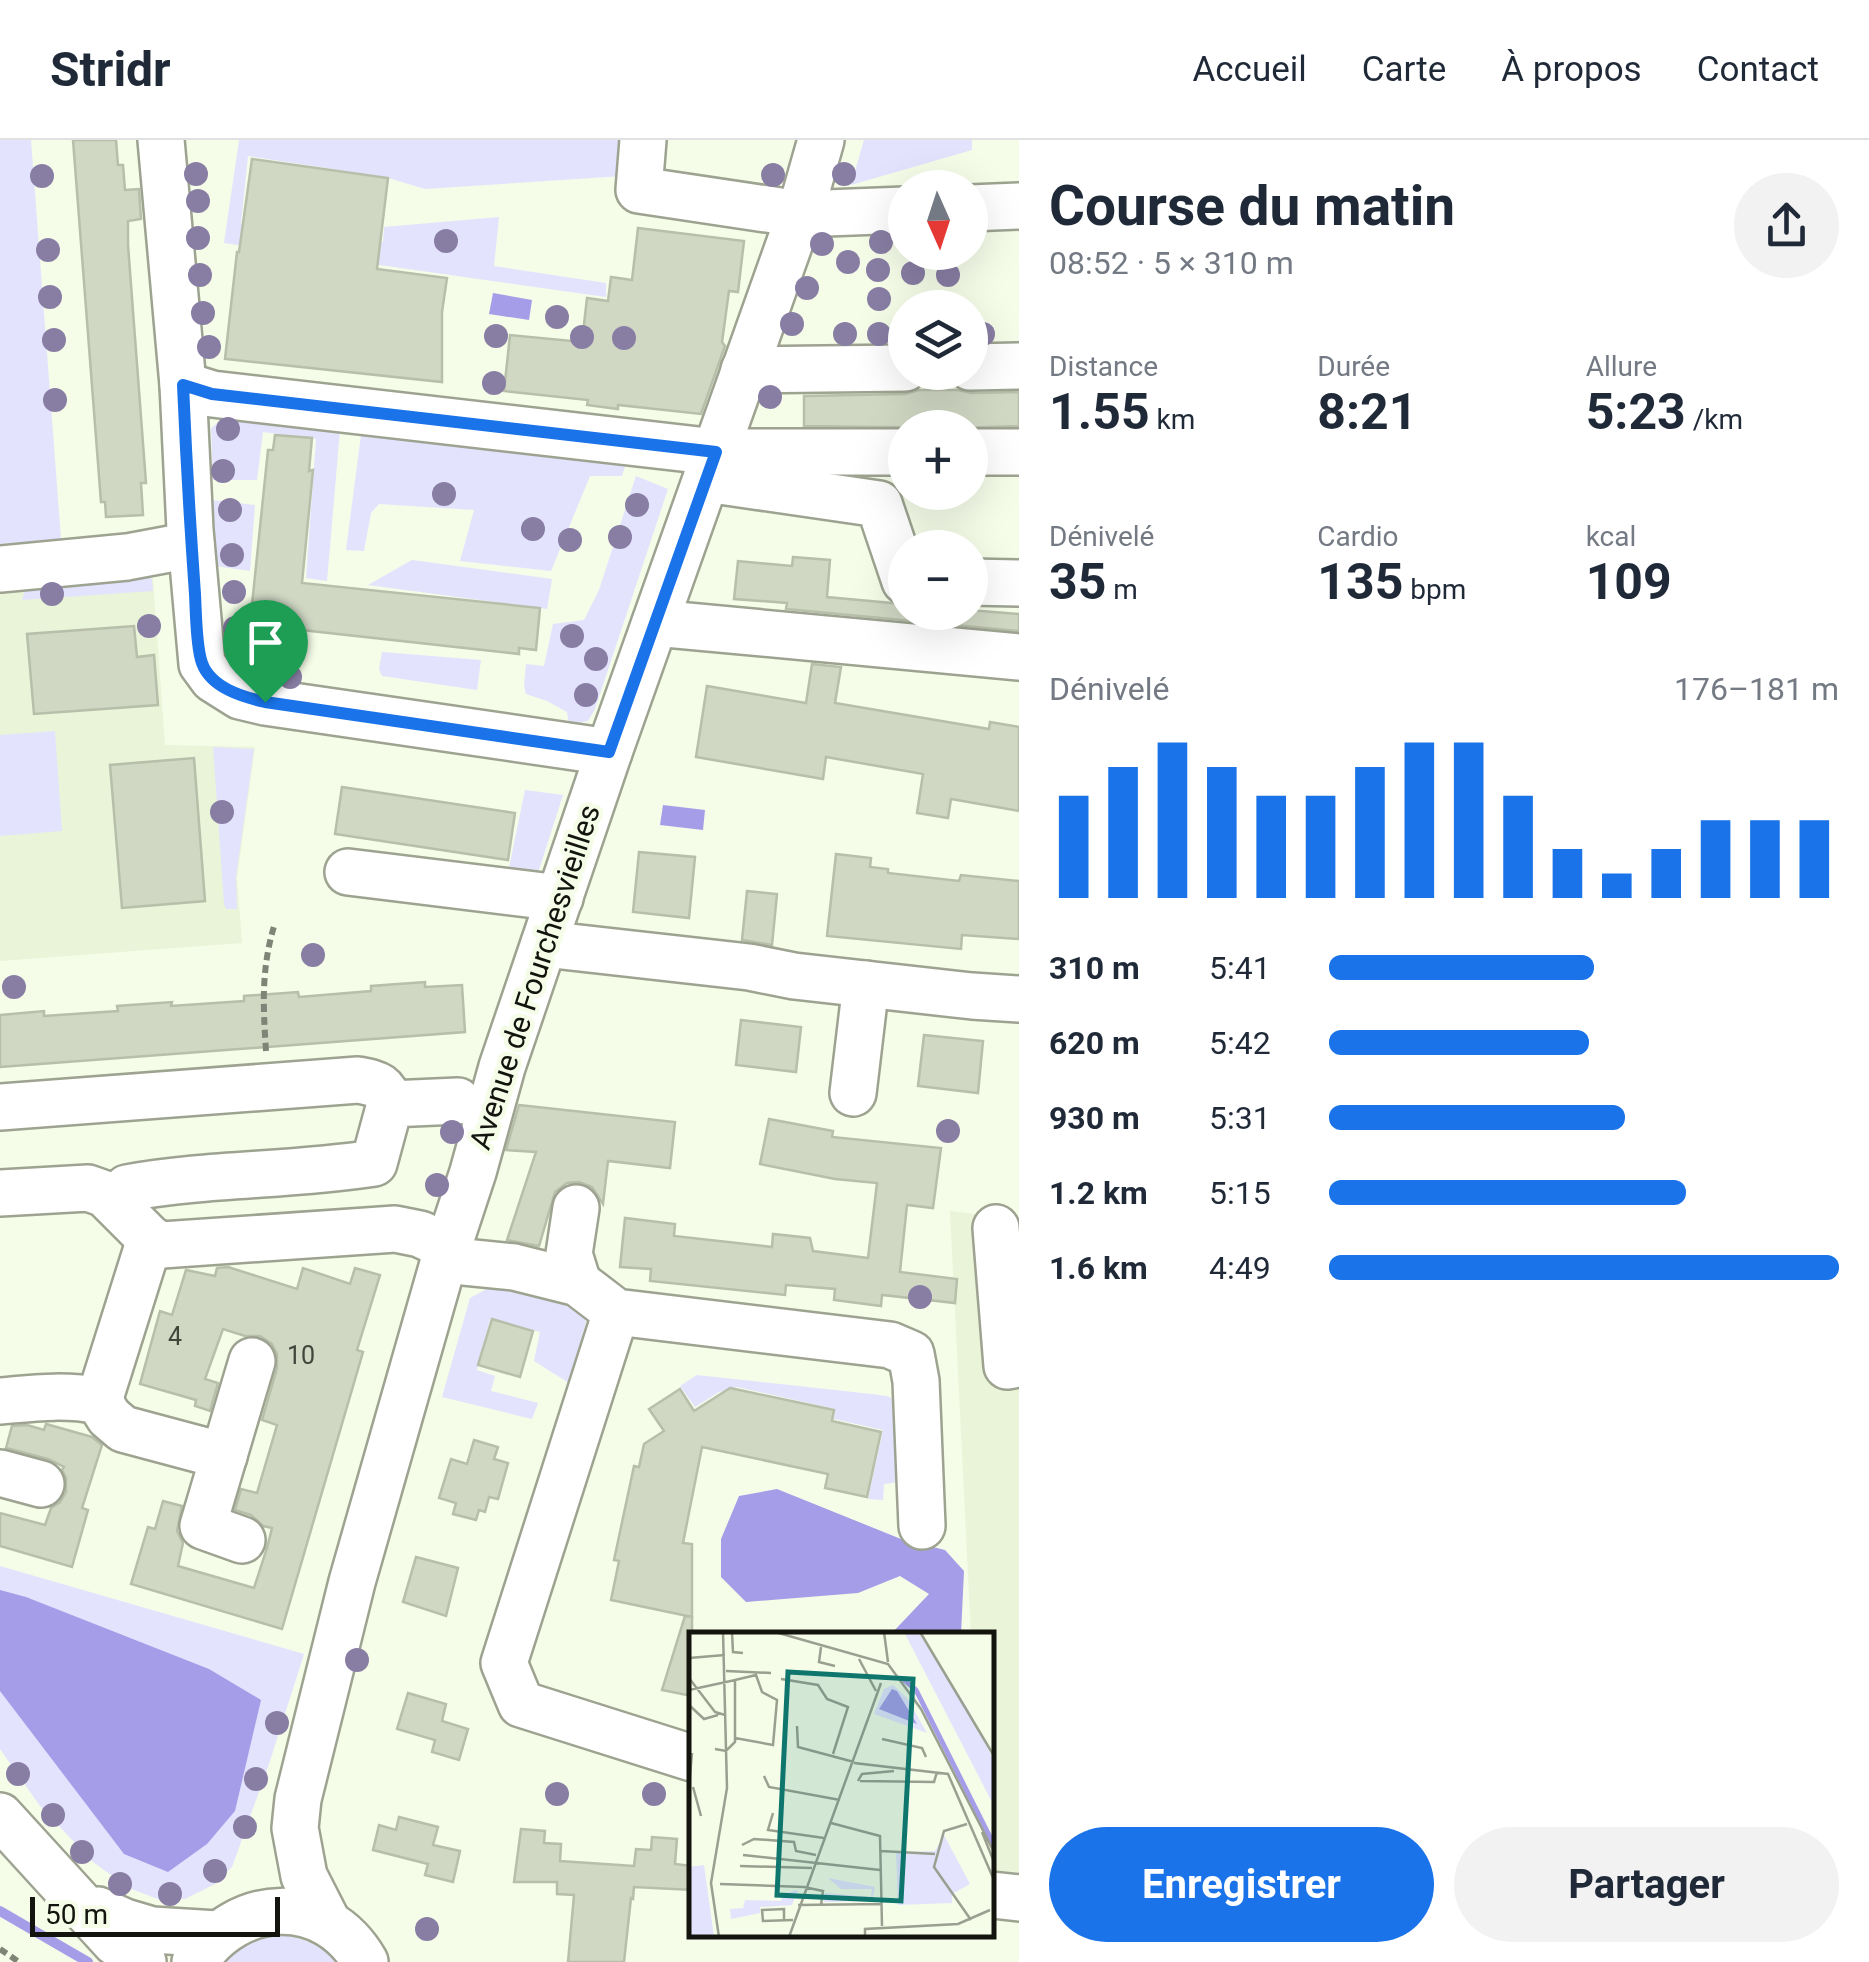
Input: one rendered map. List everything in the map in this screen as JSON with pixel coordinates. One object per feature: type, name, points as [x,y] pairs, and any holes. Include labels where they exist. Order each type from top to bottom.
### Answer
[{"type":"street","points":[[161,140],[202,664],[212,679],[240,696],[265,702],[609,752]]},
{"type":"street","points":[[643,140],[639,190],[800,214],[888,211]]},
{"type":"street","name":"Avenue de Fourchesvieilles","points":[[328,1924],[304,1876],[295,1828],[298,1799],[352,1582],[502,1066],[800,214],[821,140]]},
{"type":"street","points":[[988,207],[1019,206]]},
{"type":"street","points":[[988,367],[1019,366]]},
{"type":"street","points":[[744,370],[888,368]]},
{"type":"street","points":[[183,385],[212,394],[711,466],[879,504],[888,531]]},
{"type":"street","points":[[988,452],[1019,452]]},
{"type":"street","points":[[711,466],[888,453]]},
{"type":"street","points":[[0,569],[127,557],[191,544]]},
{"type":"street","points":[[988,582],[1019,583]]},
{"type":"street","points":[[655,623],[1019,657]]},
{"type":"street","points":[[348,872],[560,898]]},
{"type":"street","points":[[544,944],[749,966],[794,976],[1019,999]]},
{"type":"street","points":[[854,1093],[866,984]]},
{"type":"street","points":[[0,1107],[358,1080],[375,1083],[386,1091],[390,1104],[374,1162],[322,1171],[167,1181],[128,1188],[117,1204]]},
{"type":"street","points":[[390,1104],[458,1101]]},
{"type":"street","points":[[0,1193],[88,1188],[105,1194],[150,1239],[162,1245],[395,1229],[420,1234],[446,1253],[578,1283],[616,1312],[890,1344],[910,1354],[916,1382],[922,1526]]},
{"type":"street","points":[[576,1208],[569,1254],[578,1283]]},
{"type":"street","points":[[996,1228],[1008,1366],[1019,1364]]},
{"type":"street","points":[[99,1401],[150,1239]]},
{"type":"street","points":[[616,1312],[504,1662],[520,1704],[689,1757]]},
{"type":"street","points":[[242,1540],[203,1526],[252,1362]]},
{"type":"street","points":[[0,1401],[58,1396],[99,1401],[123,1429],[224,1456]]},
{"type":"street","points":[[0,1816],[115,1942],[144,1962]]},
{"type":"street","name":"Avenue de Fourchesvieilles","points":[[256,1914],[278,1873],[295,1828]]},
{"type":"street","points":[[72,1895],[101,1912],[206,1948],[235,1922],[256,1914],[306,1914],[346,1936],[365,1962]]},
{"type":"street","points":[[994,1895],[1019,1898]]},
{"type":"path","points":[[266,1067],[262,995],[275,923]]},
{"type":"path","points":[[0,1950],[20,1962]]},
{"type":"shaded area","points":[[0,140],[31,140],[61,539],[0,544]]},
{"type":"shaded area","points":[[239,140],[627,140],[623,176],[425,189],[385,177],[248,156],[241,224],[383,242],[384,227],[499,217],[494,266],[606,283],[606,297],[224,243]]},
{"type":"shaded area","points":[[864,140],[972,140],[972,150],[903,170],[888,170],[888,174],[851,185]]},
{"type":"shaded area","points":[[493,293],[532,300],[529,320],[489,314]]},
{"type":"shaded area","points":[[232,412],[340,430],[327,581],[306,578],[316,439],[263,432],[257,480],[213,480],[211,428]]},
{"type":"shaded area","points":[[361,435],[627,460],[622,476],[590,476],[551,571],[460,561],[474,510],[379,504],[371,513],[364,551],[346,550]]},
{"type":"shaded area","points":[[636,476],[668,489],[595,709],[588,721],[569,725],[567,712],[526,694],[526,664],[544,666],[553,624],[584,620],[599,590]]},
{"type":"shaded area","points":[[211,500],[255,505],[250,571],[215,566]]},
{"type":"shaded area","points":[[119,536],[153,579],[165,745],[255,747],[237,878],[242,943],[0,961],[0,544]]},
{"type":"shaded area","points":[[412,560],[552,579],[547,609],[368,585]]},
{"type":"shaded area","points":[[145,571],[152,579],[153,591],[22,600],[35,579]]},
{"type":"shaded area","points":[[382,652],[481,660],[477,690],[382,676]]},
{"type":"shaded area","points":[[55,731],[62,831],[0,836],[0,735]]},
{"type":"shaded area","points":[[213,747],[254,749],[236,877],[237,909],[226,909],[224,904]]},
{"type":"shaded area","points":[[525,790],[563,795],[537,876],[512,880],[509,868]]},
{"type":"shaded area","points":[[663,805],[705,810],[703,830],[660,825]]},
{"type":"shaded area","points":[[950,1211],[1019,1219],[1019,1876],[994,1879],[994,1632],[971,1632]]},
{"type":"shaded area","points":[[496,1284],[581,1310],[586,1322],[569,1383],[534,1361],[540,1332],[490,1319],[477,1370],[495,1376],[491,1391],[538,1403],[532,1419],[442,1397],[470,1298]]},
{"type":"shaded area","points":[[697,1375],[887,1396],[899,1402],[907,1481],[884,1484],[883,1500],[868,1499],[883,1430],[834,1419],[835,1409],[737,1387],[719,1392],[695,1407],[680,1386]]},
{"type":"shaded area","points":[[777,1489],[901,1539],[945,1550],[964,1571],[961,1632],[893,1632],[929,1594],[900,1576],[858,1593],[746,1602],[721,1577],[721,1539],[739,1496]]},
{"type":"shaded area","points":[[0,1566],[304,1654],[232,1867],[215,1884],[185,1899],[160,1900],[129,1888],[93,1862],[40,1806],[0,1749]]},
{"type":"shaded area","points":[[0,1590],[209,1669],[261,1700],[235,1811],[207,1844],[168,1872],[124,1854],[0,1691]]},
{"type":"shaded area","points":[[281,1935],[312,1943],[337,1962],[222,1962],[249,1944]]},
{"type":"building","points":[[73,140],[116,140],[125,190],[139,189],[141,219],[128,221],[128,245],[146,483],[141,483],[143,515],[106,517],[105,502],[101,502]]},
{"type":"building","points":[[252,159],[388,178],[377,269],[447,278],[442,312],[442,382],[225,359]]},
{"type":"building","points":[[638,228],[744,241],[738,292],[729,291],[722,342],[725,346],[701,414],[618,405],[618,409],[587,405],[588,400],[504,391],[510,335],[582,342],[587,298],[608,301],[611,277],[632,280]]},
{"type":"building","points":[[919,390],[1019,392],[1019,426],[988,427],[988,410],[888,410],[888,427],[804,426],[804,396],[905,394]]},
{"type":"building","points":[[275,435],[312,438],[309,471],[313,470],[302,583],[540,608],[536,650],[519,648],[519,654],[292,629],[291,645],[253,641],[255,624],[250,624],[268,450],[273,450]]},
{"type":"building","points":[[793,557],[830,560],[827,597],[888,603],[888,619],[786,609],[787,603],[734,599],[738,561],[792,566]]},
{"type":"building","points":[[988,611],[1019,614],[1019,631],[988,628]]},
{"type":"building","points":[[134,626],[137,657],[154,655],[158,705],[34,714],[27,634]]},
{"type":"building","points":[[812,664],[841,667],[835,703],[989,729],[990,722],[1019,727],[1019,811],[951,799],[948,818],[917,813],[923,774],[826,757],[823,779],[696,757],[707,686],[806,703]]},
{"type":"building","points":[[194,758],[205,901],[122,908],[110,765]]},
{"type":"building","points":[[342,787],[515,813],[508,860],[335,834]]},
{"type":"building","points":[[639,852],[695,857],[689,918],[633,912]]},
{"type":"building","points":[[836,854],[871,858],[870,867],[888,869],[888,873],[959,881],[961,875],[1019,881],[1019,939],[962,935],[961,949],[827,936]]},
{"type":"building","points":[[747,891],[777,894],[772,945],[742,940]]},
{"type":"building","points":[[425,982],[425,987],[462,985],[465,1032],[0,1067],[0,1015],[118,1011],[117,1006],[244,1001],[244,996],[298,992],[299,997]]},
{"type":"building","points":[[741,1020],[801,1027],[796,1072],[736,1065]]},
{"type":"building","points":[[924,1035],[983,1041],[978,1093],[918,1086]]},
{"type":"building","points":[[519,1105],[675,1122],[670,1168],[608,1161],[603,1204],[592,1187],[567,1183],[555,1192],[539,1246],[507,1240],[536,1152],[506,1150]]},
{"type":"building","points":[[769,1119],[833,1131],[832,1137],[941,1148],[933,1208],[907,1205],[900,1272],[957,1279],[955,1303],[882,1295],[881,1306],[834,1300],[835,1289],[786,1285],[785,1295],[650,1281],[651,1269],[620,1267],[625,1218],[675,1224],[674,1236],[772,1247],[773,1234],[810,1238],[813,1251],[868,1258],[877,1183],[760,1164]]},
{"type":"building","points":[[228,1267],[297,1289],[303,1268],[350,1284],[355,1268],[380,1275],[357,1350],[363,1352],[282,1629],[131,1584],[148,1527],[155,1529],[163,1501],[182,1506],[177,1531],[183,1543],[178,1566],[254,1588],[267,1548],[272,1528],[235,1510],[241,1489],[257,1493],[277,1425],[262,1420],[277,1368],[272,1344],[260,1336],[223,1329],[205,1379],[218,1383],[210,1411],[195,1406],[196,1400],[140,1384],[160,1311],[172,1315],[186,1270],[215,1276],[217,1268]]},
{"type":"building","points":[[492,1319],[533,1331],[520,1377],[478,1365]]},
{"type":"building","points":[[730,1388],[834,1410],[832,1421],[881,1432],[867,1497],[825,1488],[828,1474],[702,1447],[683,1543],[692,1544],[692,1617],[611,1600],[619,1561],[614,1560],[634,1466],[639,1467],[644,1444],[664,1431],[649,1409],[680,1389],[694,1411]]},
{"type":"building","points":[[46,1424],[92,1437],[102,1445],[82,1508],[88,1510],[72,1567],[0,1546],[0,1513],[45,1525],[51,1508],[66,1492],[64,1467],[6,1448],[12,1426],[44,1430]]},
{"type":"building","points":[[474,1440],[498,1447],[494,1459],[508,1463],[498,1499],[489,1497],[485,1512],[479,1510],[476,1520],[453,1514],[456,1503],[439,1498],[451,1459],[467,1464]]},
{"type":"building","points":[[416,1557],[458,1568],[446,1616],[403,1602]]},
{"type":"building","points":[[685,1616],[692,1617],[689,1695],[662,1690]]},
{"type":"building","points":[[408,1693],[446,1704],[442,1721],[468,1729],[459,1760],[432,1752],[435,1740],[397,1729]]},
{"type":"building","points":[[399,1817],[438,1827],[433,1845],[460,1851],[453,1882],[425,1875],[428,1864],[373,1850],[379,1825],[396,1830]]},
{"type":"building","points":[[521,1829],[545,1831],[544,1843],[561,1844],[560,1861],[634,1866],[636,1849],[651,1850],[652,1837],[677,1839],[675,1864],[689,1866],[689,1890],[634,1887],[624,1962],[568,1962],[574,1895],[557,1894],[557,1882],[514,1882]]},
{"type":"waterway","points":[[0,1911],[88,1962]]},
{"type":"route","points":[[183,385],[212,394],[716,452],[609,752],[265,702],[240,696],[212,679],[202,664],[183,385]]}]
